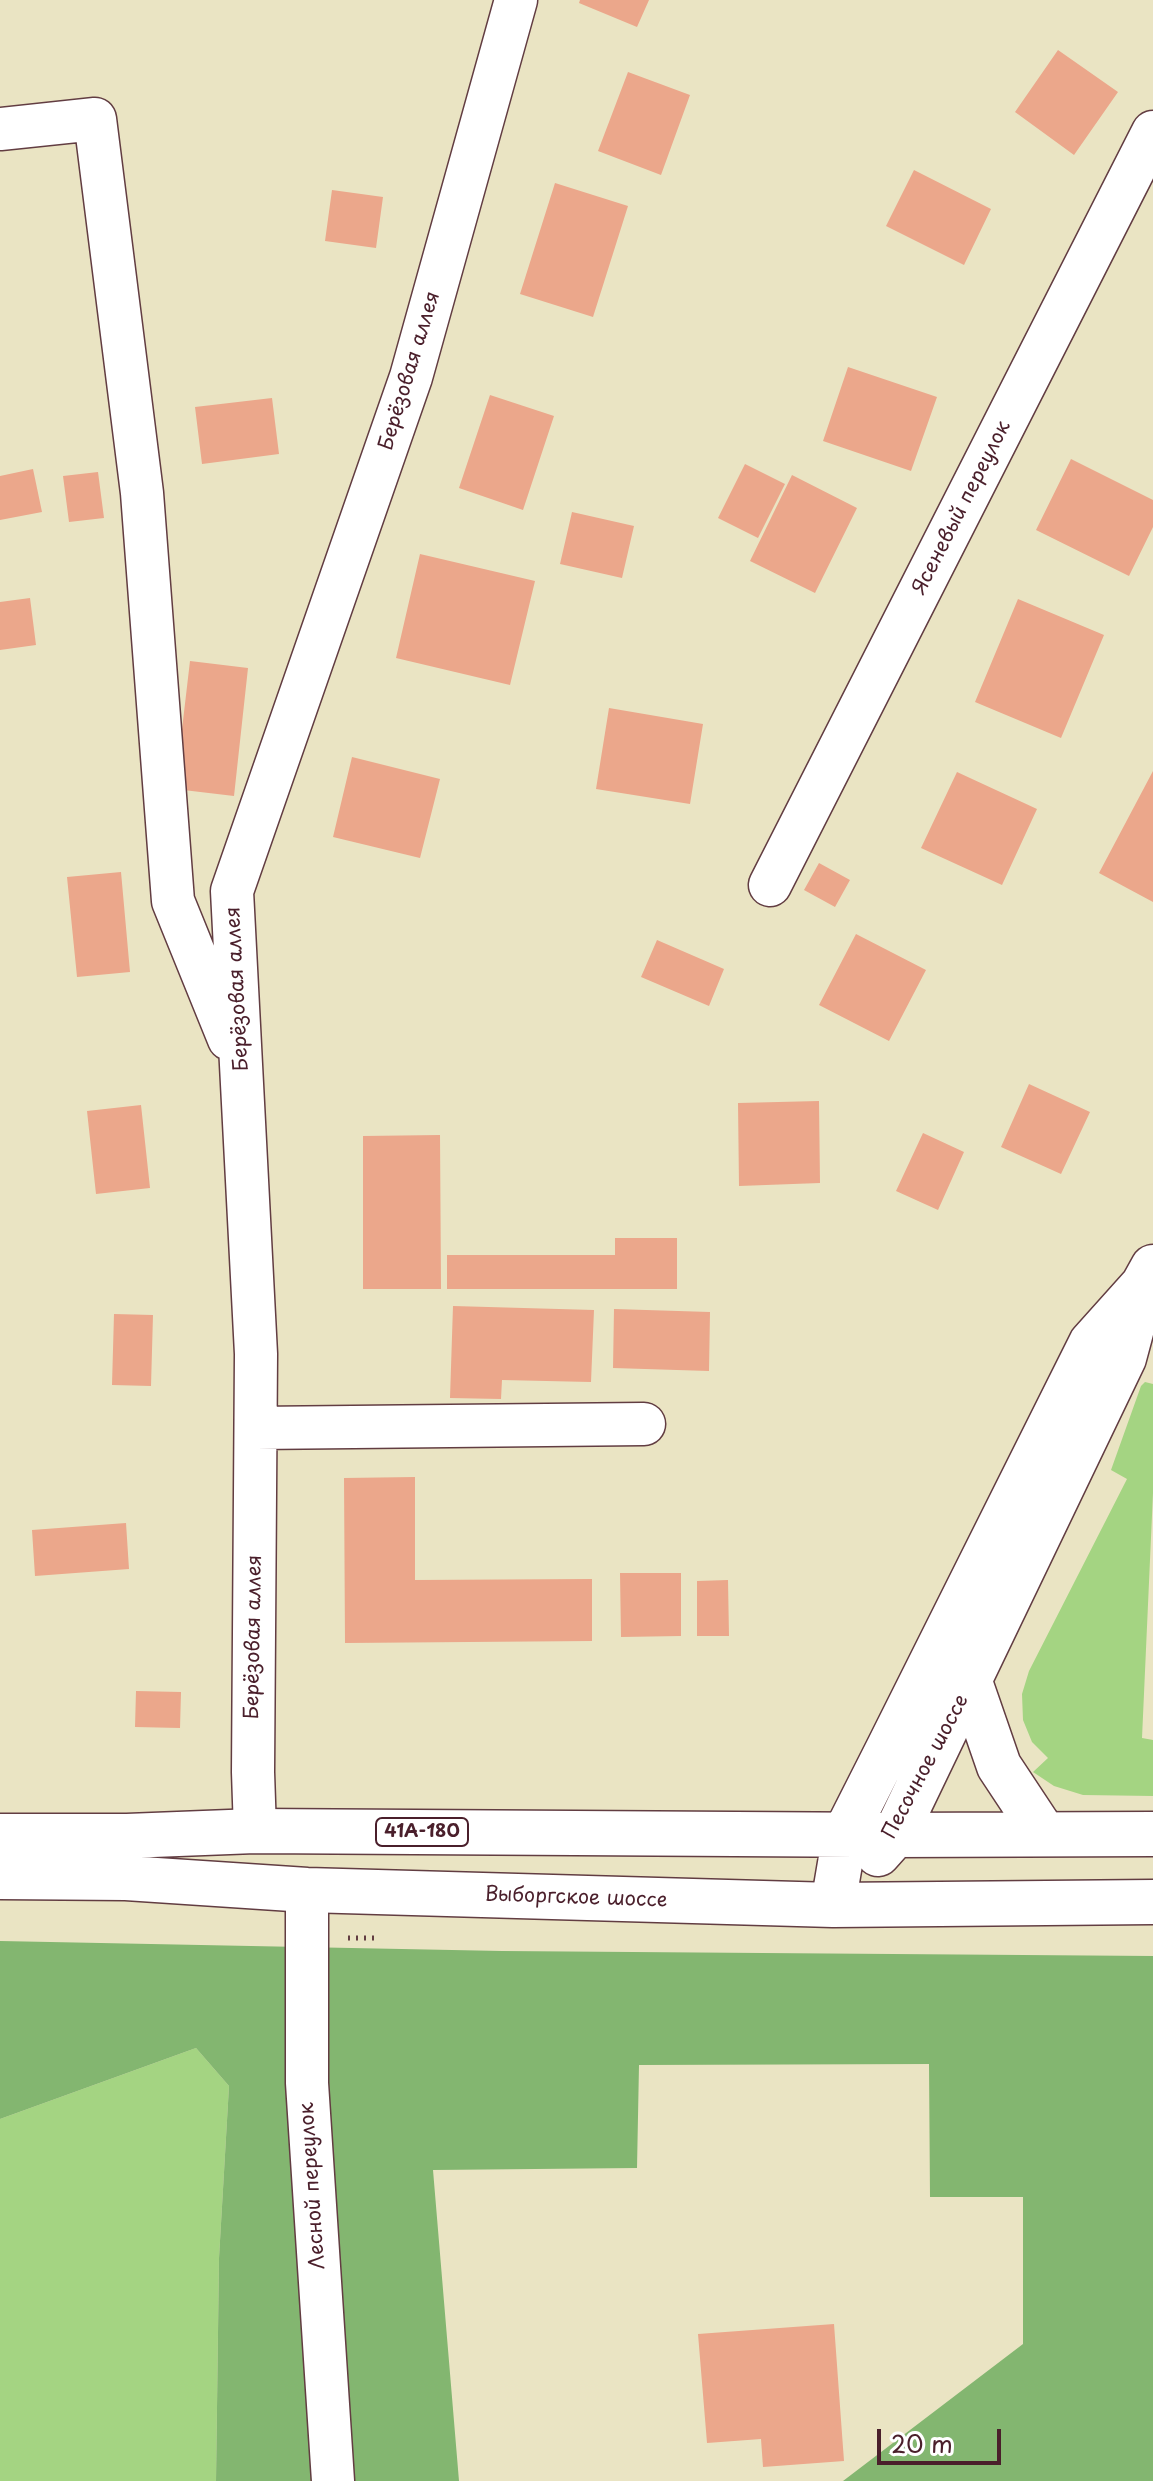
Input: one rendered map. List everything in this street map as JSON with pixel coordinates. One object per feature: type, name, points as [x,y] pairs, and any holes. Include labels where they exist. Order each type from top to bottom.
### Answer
[{"type":"main road","name":"Песочное шоссе","points":[[833,1905],[895,1835],[1124,1358],[1148,1276]]},
{"type":"main road","name":"Песочное шоссе","points":[[833,1905],[845,1834],[1091,1343],[1148,1276]]},
{"type":"main road","points":[[970,1682],[999,1766],[1044,1834]]},
{"type":"main road","name":"41А-180","points":[[0,1836],[127,1836],[255,1831],[1153,1834]]},
{"type":"main road","name":"Выборгское шоссе","points":[[0,1877],[126,1878],[307,1890],[833,1905],[1153,1902]]},
{"type":"street","name":"Берёзовая аллея","points":[[255,1831],[256,1354],[232,891],[411,377],[516,0]]},
{"type":"street","points":[[0,129],[95,119],[142,493],[173,901],[242,1071]]},
{"type":"street","name":"Ясеневый переулок","points":[[770,885],[1153,132]]},
{"type":"street","points":[[256,1428],[644,1424]]},
{"type":"street","name":"Лесной переулок","points":[[307,1890],[307,2083],[333,2481]]},
{"type":"green space","points":[[1145,1382],[1153,1384],[1153,1493],[1142,1738],[1153,1740],[1153,1796],[1083,1795],[1054,1786],[1033,1772],[1048,1758],[1032,1742],[1023,1720],[1022,1694],[1029,1671],[1127,1479],[1111,1470]]},
{"type":"green space","points":[[0,1941],[502,1951],[1153,1956],[1153,2481],[843,2481],[1023,2344],[1023,2197],[930,2197],[929,2064],[639,2065],[637,2168],[433,2170],[459,2481],[216,2481],[219,2258],[229,2086],[196,2048],[0,2119]]},
{"type":"green space","points":[[196,2048],[229,2086],[219,2258],[216,2481],[0,2481],[0,2119]]},
{"type":"building","points":[[580,0],[649,0],[637,27],[579,3]]},
{"type":"building","points":[[1058,50],[1118,92],[1074,155],[1015,112]]},
{"type":"building","points":[[628,72],[690,95],[661,175],[598,151]]},
{"type":"building","points":[[914,170],[991,209],[964,265],[886,226]]},
{"type":"building","points":[[555,183],[628,206],[593,317],[520,294]]},
{"type":"building","points":[[332,190],[383,197],[376,248],[325,241]]},
{"type":"building","points":[[848,367],[937,397],[911,471],[823,441]]},
{"type":"building","points":[[490,395],[554,416],[523,510],[459,488]]},
{"type":"building","points":[[272,398],[279,454],[202,464],[195,407]]},
{"type":"building","points":[[1071,459],[1153,500],[1153,527],[1129,576],[1036,530]]},
{"type":"building","points":[[745,464],[785,484],[758,538],[718,518]]},
{"type":"building","points":[[33,469],[42,512],[0,520],[0,476]]},
{"type":"building","points":[[98,472],[104,518],[69,522],[63,476]]},
{"type":"building","points":[[792,475],[857,508],[815,593],[750,561]]},
{"type":"building","points":[[572,512],[634,526],[622,578],[560,564]]},
{"type":"building","points":[[420,554],[535,581],[510,685],[396,658]]},
{"type":"building","points":[[30,598],[36,645],[0,650],[0,602]]},
{"type":"building","points":[[1018,599],[1104,635],[1061,738],[975,702]]},
{"type":"building","points":[[190,661],[248,668],[234,796],[175,789]]},
{"type":"building","points":[[609,708],[703,724],[690,804],[596,789]]},
{"type":"building","points":[[352,757],[440,779],[420,858],[333,837]]},
{"type":"building","points":[[1153,771],[1153,902],[1099,873]]},
{"type":"building","points":[[957,772],[1037,809],[1002,885],[921,848]]},
{"type":"building","points":[[819,863],[850,880],[835,907],[804,890]]},
{"type":"building","points":[[121,872],[130,972],[77,977],[67,877]]},
{"type":"building","points":[[856,934],[926,970],[889,1041],[819,1005]]},
{"type":"building","points":[[657,940],[724,969],[709,1006],[641,977]]},
{"type":"building","points":[[1029,1084],[1090,1112],[1061,1174],[1001,1147]]},
{"type":"building","points":[[819,1101],[820,1183],[739,1186],[738,1103]]},
{"type":"building","points":[[141,1105],[150,1188],[96,1194],[87,1111]]},
{"type":"building","points":[[923,1133],[964,1152],[938,1210],[896,1191]]},
{"type":"building","points":[[440,1135],[441,1289],[363,1289],[363,1136]]},
{"type":"building","points":[[615,1238],[677,1238],[677,1289],[447,1289],[447,1255],[615,1255]]},
{"type":"building","points":[[453,1306],[594,1310],[591,1382],[502,1380],[501,1399],[450,1398]]},
{"type":"building","points":[[614,1309],[710,1312],[709,1371],[613,1368]]},
{"type":"building","points":[[114,1314],[153,1315],[151,1386],[112,1385]]},
{"type":"building","points":[[415,1477],[415,1580],[592,1579],[592,1641],[345,1643],[344,1478]]},
{"type":"building","points":[[126,1523],[129,1569],[35,1576],[32,1530]]},
{"type":"building","points":[[620,1573],[681,1573],[681,1636],[621,1637]]},
{"type":"building","points":[[728,1580],[729,1636],[697,1636],[697,1581]]},
{"type":"building","points":[[136,1691],[181,1692],[180,1728],[135,1727]]},
{"type":"building","points":[[834,2324],[844,2461],[763,2467],[761,2439],[707,2443],[698,2334]]}]
